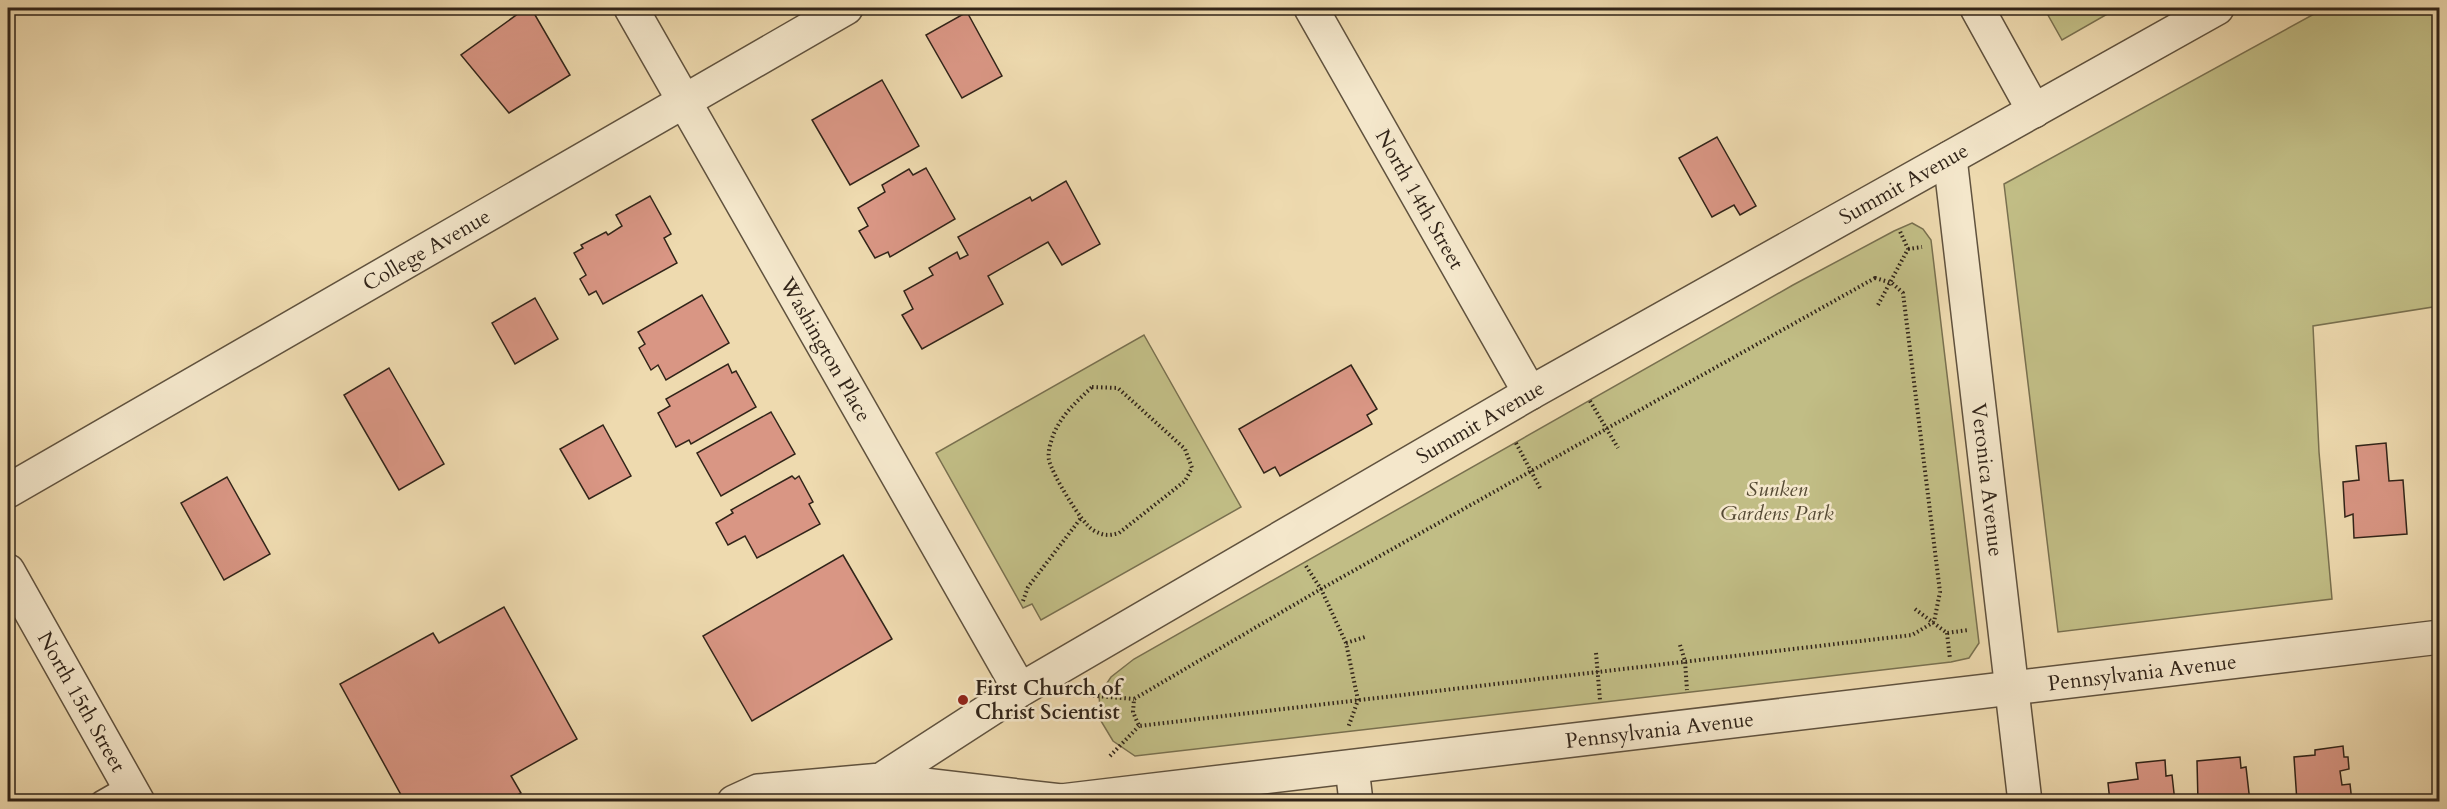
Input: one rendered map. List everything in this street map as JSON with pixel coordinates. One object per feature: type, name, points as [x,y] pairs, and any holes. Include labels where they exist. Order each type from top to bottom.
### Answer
[{"type":"street","name":"Washington Place","points":[[631,8],[1020,690]]},
{"type":"street","name":"College Avenue","points":[[8,491],[846,8]]},
{"type":"street","name":"North 14th Street","points":[[1311,8],[1530,393]]},
{"type":"street","points":[[1977,8],[2034,111]]},
{"type":"street","name":"Summit Avenue","points":[[734,801],[758,791],[880,780],[1020,690],[1530,393],[2217,8]]},
{"type":"street","name":"Veronica Avenue","points":[[1950,158],[2025,801]]},
{"type":"street","name":"North 15th Street","points":[[8,571],[122,796]]},
{"type":"street","name":"Pennsylvania Avenue","points":[[880,780],[1061,801],[2439,637]]},
{"type":"street","points":[[1352,767],[1356,801]]},
{"type":"path","points":[[1878,305],[1892,283],[1908,249]]},
{"type":"path","points":[[1875,278],[1892,283],[1903,293],[1939,581],[1940,592],[1934,622],[1912,635],[1139,726],[1133,712],[1134,699],[1321,589],[1606,428],[1875,278]]},
{"type":"path","points":[[1092,387],[1118,388],[1185,449],[1192,468],[1185,481],[1119,533],[1107,536],[1092,530],[1081,518],[1059,483],[1049,459],[1050,442],[1066,411],[1092,387]]},
{"type":"path","points":[[1606,428],[1617,448]]},
{"type":"path","points":[[1532,471],[1540,488]]},
{"type":"path","points":[[1023,601],[1028,587],[1081,518]]},
{"type":"path","points":[[1321,589],[1346,643],[1358,700]]},
{"type":"path","points":[[1915,609],[1934,622]]},
{"type":"path","points":[[1346,643],[1365,637]]},
{"type":"path","points":[[1680,645],[1685,661]]},
{"type":"path","points":[[1596,653],[1599,671]]},
{"type":"green space","points":[[2044,8],[2118,8],[2062,40]]},
{"type":"green space","points":[[2325,8],[2440,8],[2439,306],[2313,326],[2319,452],[2332,599],[2058,632],[2004,184]]},
{"type":"green space","name":"Sunken Gardens Park","points":[[1912,223],[1923,229],[1931,240],[1979,643],[1969,658],[1951,662],[1135,756],[1113,741],[1101,721],[1099,695],[1111,677],[1134,659],[1793,285]]},
{"type":"green space","points":[[1144,335],[1241,507],[1041,620],[1032,604],[1023,608],[936,453]]},
{"type":"building","points":[[526,8],[531,8],[570,75],[509,113],[461,55]]},
{"type":"building","points":[[967,12],[1002,76],[962,98],[926,35]]},
{"type":"building","points":[[882,80],[919,146],[850,185],[812,120]]},
{"type":"building","points":[[1717,137],[1756,206],[1740,215],[1734,205],[1712,217],[1679,158]]},
{"type":"building","points":[[926,168],[955,219],[890,257],[888,252],[875,258],[859,231],[868,226],[858,208],[885,192],[882,185],[909,169],[913,175]]},
{"type":"building","points":[[1066,181],[1100,244],[1062,265],[1048,242],[988,276],[1003,304],[922,349],[902,315],[913,309],[904,291],[933,275],[929,268],[957,252],[960,259],[968,255],[958,237],[1030,197],[1032,201]]},
{"type":"building","points":[[650,196],[671,234],[664,238],[677,263],[603,304],[596,291],[589,295],[580,279],[586,275],[574,253],[583,248],[581,245],[606,232],[608,235],[622,226],[616,215]]},
{"type":"building","points":[[702,295],[729,343],[666,380],[658,365],[651,370],[639,348],[645,344],[638,332]]},
{"type":"building","points":[[535,298],[558,339],[515,364],[492,323]]},
{"type":"building","points":[[728,364],[732,373],[736,371],[756,407],[691,444],[689,440],[676,447],[658,413],[670,406],[666,399]]},
{"type":"building","points":[[1351,365],[1377,409],[1367,415],[1372,424],[1280,476],[1275,467],[1264,473],[1239,429]]},
{"type":"building","points":[[389,368],[444,464],[399,490],[344,395]]},
{"type":"building","points":[[771,412],[795,454],[721,496],[697,453]]},
{"type":"building","points":[[603,425],[631,476],[589,499],[560,449]]},
{"type":"building","points":[[2386,443],[2389,481],[2403,480],[2407,534],[2354,538],[2353,514],[2345,517],[2343,482],[2359,480],[2356,446]]},
{"type":"building","points":[[792,476],[795,479],[799,476],[813,502],[809,504],[820,524],[757,558],[745,536],[728,545],[716,523],[733,513],[731,510]]},
{"type":"building","points":[[227,477],[270,554],[224,580],[181,503]]},
{"type":"building","points":[[843,555],[892,639],[752,721],[703,636]]},
{"type":"building","points":[[504,607],[577,739],[511,776],[521,793],[505,802],[405,802],[340,684],[433,633],[439,643]]},
{"type":"building","points":[[2343,746],[2344,757],[2348,757],[2349,769],[2340,771],[2342,785],[2350,784],[2352,802],[2297,802],[2294,757],[2315,755],[2315,750]]},
{"type":"building","points":[[2240,757],[2241,768],[2246,767],[2250,802],[2198,802],[2197,761]]},
{"type":"building","points":[[2165,760],[2166,776],[2172,775],[2175,802],[2110,802],[2108,783],[2138,779],[2136,763]]},
{"type":"place","name":"First Church of Christ Scientist","points":[[963,700]]}]
